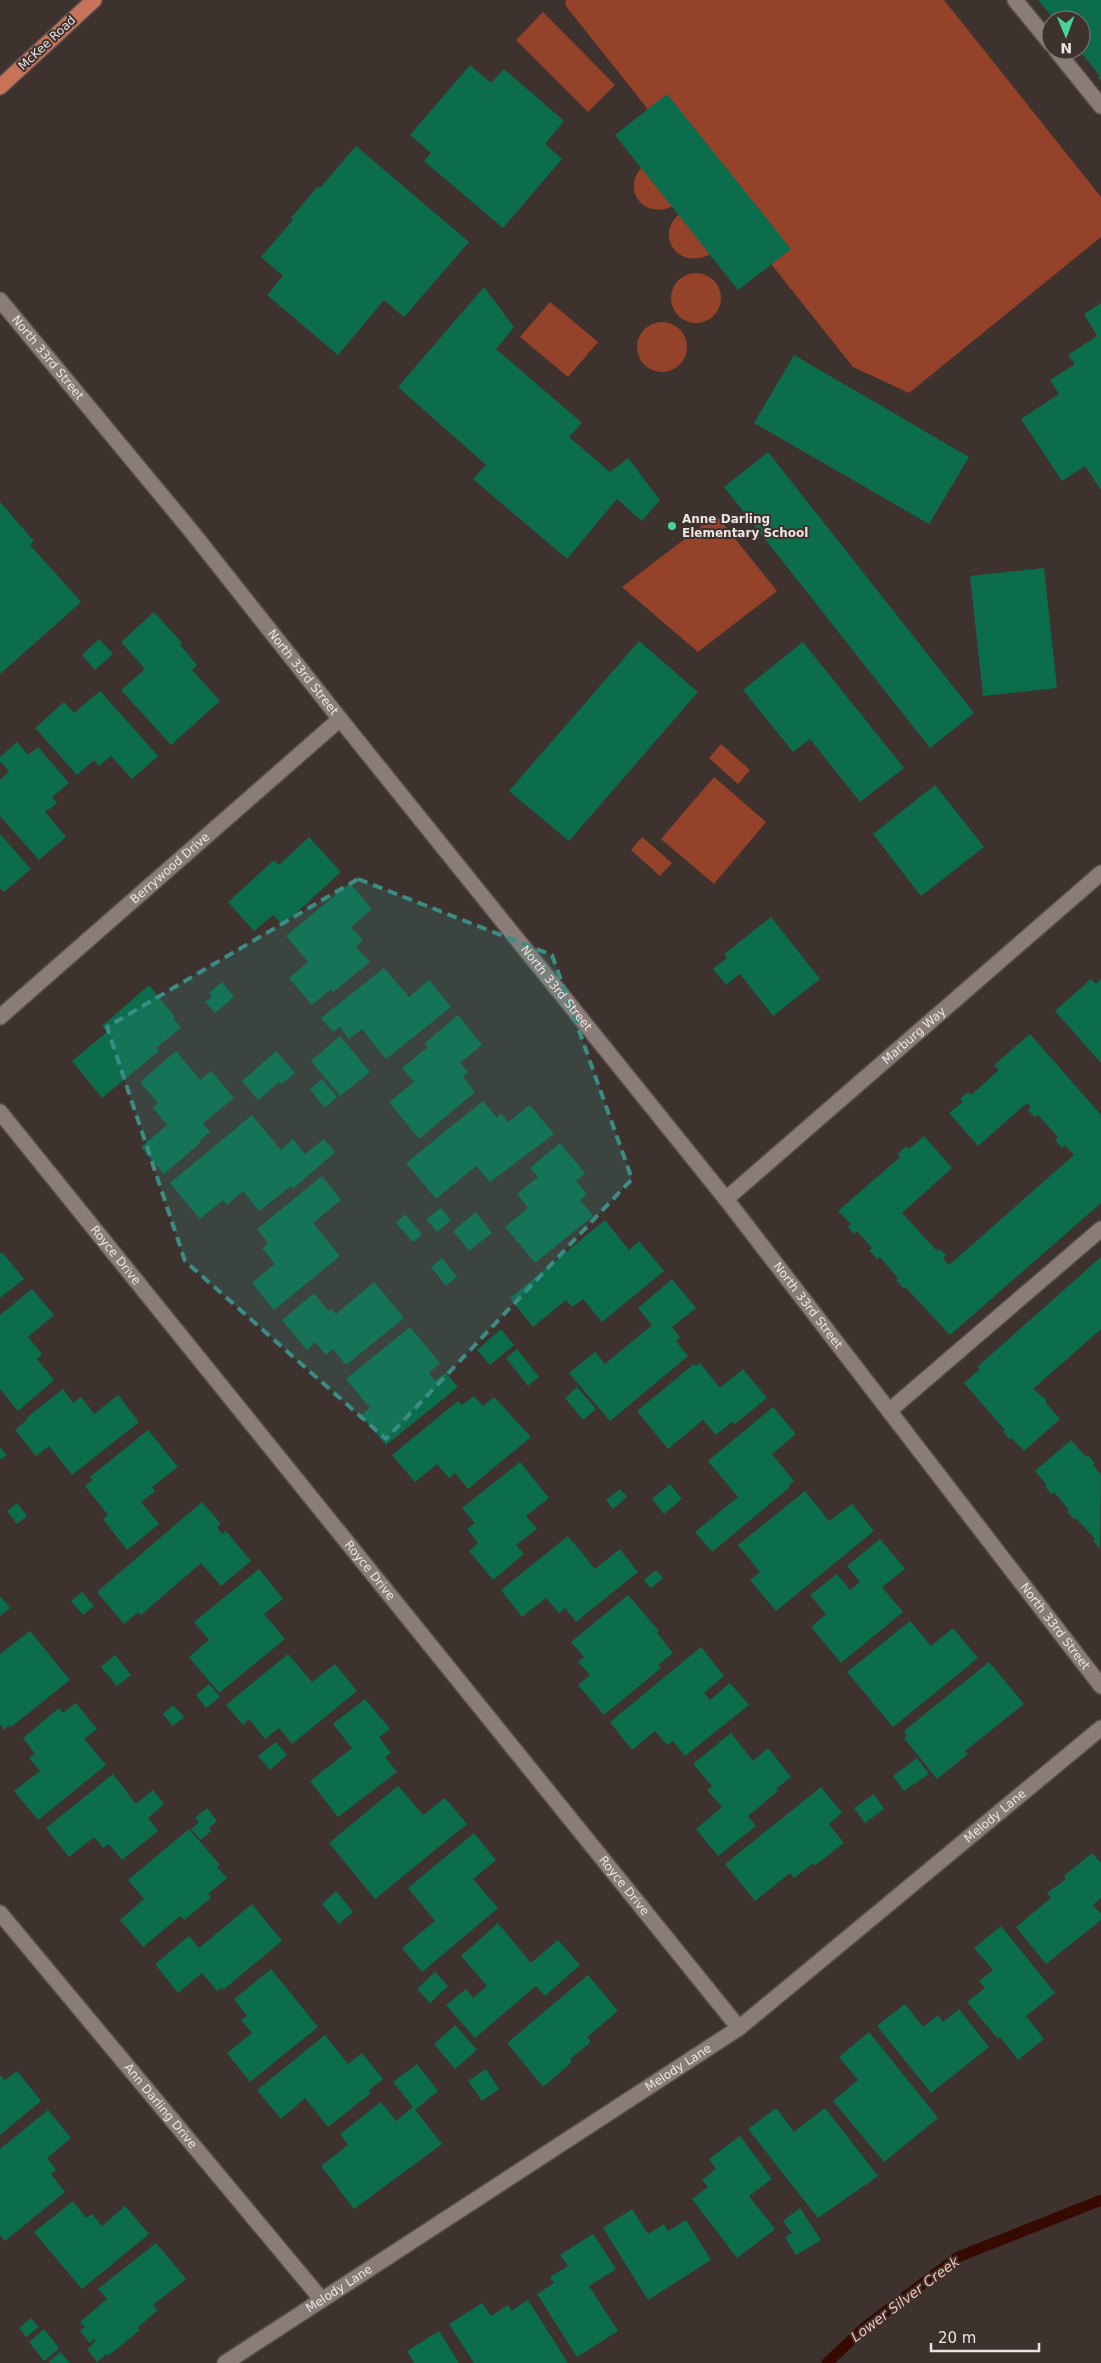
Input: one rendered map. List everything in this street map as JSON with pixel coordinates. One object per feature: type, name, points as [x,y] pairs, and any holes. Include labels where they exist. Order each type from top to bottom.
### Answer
[{"type":"main road","name":"McKee Road","points":[[0,87],[94,0]]},
{"type":"street","points":[[1015,0],[1041,32]]},
{"type":"street","points":[[1064,60],[1101,106]]},
{"type":"street","name":"North 33rd Street","points":[[0,300],[192,532],[340,720],[726,1199],[1101,1686]]},
{"type":"street","name":"Berrywood Drive","points":[[0,1017],[340,720]]},
{"type":"street","name":"Marburg Way","points":[[726,1199],[1101,873]]},
{"type":"street","name":"Royce Drive","points":[[0,1112],[739,2028]]},
{"type":"street","points":[[889,1411],[1101,1229]]},
{"type":"street","name":"Melody Lane","points":[[224,2363],[739,2028],[1101,1728]]},
{"type":"street","name":"Ann Darling Drive","points":[[0,1913],[322,2300]]},
{"type":"highlighted area","points":[[358,879],[552,955],[632,1179],[386,1439],[185,1261],[107,1027]]},
{"type":"shaded area","points":[[566,0],[944,0],[1101,197],[1101,237],[909,393],[853,367],[565,5]]},
{"type":"shaded area","points":[[543,12],[615,85],[588,112],[516,40]]},
{"type":"shaded area","points":[[647,163],[675,205],[663,209],[653,209],[644,205],[638,199],[634,191],[634,181],[638,172]]},
{"type":"shaded area","points":[[682,212],[711,254],[699,258],[688,258],[679,254],[673,248],[669,239],[669,230],[673,221]]},
{"type":"shaded area","points":[[691,273],[701,273],[714,280],[721,293],[721,303],[714,316],[701,323],[691,323],[682,319],[675,312],[671,303],[671,293],[675,284],[682,277]]},
{"type":"shaded area","points":[[550,302],[598,342],[568,377],[520,337]]},
{"type":"shaded area","points":[[657,322],[667,322],[680,329],[687,342],[687,352],[680,365],[667,372],[657,372],[648,368],[641,361],[637,352],[637,342],[641,333],[648,326]]},
{"type":"shaded area","points":[[716,515],[777,591],[698,652],[622,587]]},
{"type":"shaded area","points":[[721,744],[750,770],[738,784],[709,758]]},
{"type":"shaded area","points":[[714,777],[766,822],[714,884],[661,839]]},
{"type":"shaded area","points":[[642,837],[672,863],[660,876],[631,850]]},
{"type":"building","points":[[1038,0],[1101,0],[1101,81],[1098,77],[1100,76],[1087,60],[1091,60],[1091,10],[1046,10]]},
{"type":"building","points":[[470,65],[491,83],[504,69],[564,121],[545,144],[562,159],[503,228],[424,161],[431,153],[410,135]]},
{"type":"building","points":[[667,94],[791,249],[738,290],[615,135]]},
{"type":"building","points":[[356,146],[469,242],[404,317],[384,300],[338,355],[267,295],[283,276],[261,257],[293,220],[291,218],[318,186],[320,188]]},
{"type":"building","points":[[484,287],[514,327],[496,349],[582,423],[569,437],[610,472],[628,458],[660,500],[642,521],[617,499],[567,559],[473,479],[486,465],[398,387]]},
{"type":"building","points":[[1101,303],[1101,490],[1085,466],[1062,481],[1021,419],[1059,394],[1050,380],[1075,364],[1068,355],[1097,336],[1084,314]]},
{"type":"building","points":[[794,355],[969,457],[929,524],[754,423]]},
{"type":"building","points":[[768,452],[974,713],[930,748],[724,487]]},
{"type":"building","points":[[0,502],[34,541],[30,545],[81,602],[0,674]]},
{"type":"building","points":[[1044,568],[1057,688],[983,696],[970,576]]},
{"type":"building","points":[[154,612],[182,643],[180,645],[197,665],[192,670],[220,701],[171,745],[121,690],[145,669],[121,642]]},
{"type":"building","points":[[99,639],[113,654],[95,670],[82,655]]},
{"type":"building","points":[[639,641],[698,692],[569,841],[509,791]]},
{"type":"building","points":[[803,642],[904,768],[860,802],[810,739],[793,752],[743,690]]},
{"type":"building","points":[[100,691],[158,756],[132,779],[111,756],[99,766],[94,760],[77,775],[35,728],[64,702],[74,713]]},
{"type":"building","points":[[17,742],[28,755],[38,747],[69,783],[52,797],[57,803],[45,812],[66,837],[39,860],[0,816],[0,780],[9,771],[0,761],[0,757]]},
{"type":"building","points":[[935,785],[984,847],[921,896],[873,834]]},
{"type":"building","points":[[0,834],[31,869],[4,892],[0,888]]},
{"type":"building","points":[[309,837],[341,872],[283,925],[273,915],[254,931],[228,902],[274,860],[279,865]]},
{"type":"building","points":[[350,883],[372,909],[351,927],[363,940],[356,947],[370,962],[333,992],[331,989],[312,1005],[289,978],[308,962],[286,936]]},
{"type":"building","points":[[771,917],[820,979],[773,1016],[740,974],[726,985],[713,969],[727,958],[724,954]]},
{"type":"building","points":[[384,968],[409,997],[429,980],[451,1007],[386,1059],[362,1029],[349,1039],[340,1027],[333,1032],[321,1018]]},
{"type":"building","points":[[1091,979],[1096,984],[1101,979],[1101,1063],[1055,1011]]},
{"type":"building","points":[[222,982],[234,997],[215,1013],[205,1002],[212,997],[209,993]]},
{"type":"building","points":[[149,985],[175,1017],[173,1018],[181,1028],[156,1048],[159,1051],[102,1098],[72,1061],[107,1032],[102,1026]]},
{"type":"building","points":[[458,1015],[482,1045],[460,1063],[468,1072],[463,1077],[475,1092],[419,1139],[389,1102],[414,1082],[402,1068],[428,1047],[425,1043]]},
{"type":"building","points":[[1030,1034],[1101,1115],[1101,1203],[950,1335],[905,1287],[903,1288],[896,1280],[898,1278],[880,1257],[877,1259],[869,1250],[872,1248],[857,1231],[854,1234],[848,1227],[851,1224],[838,1211],[900,1157],[898,1154],[906,1146],[909,1149],[924,1136],[952,1168],[902,1213],[937,1251],[939,1249],[946,1255],[943,1258],[949,1265],[1074,1155],[1065,1145],[1062,1148],[1055,1140],[1058,1137],[1038,1115],[1035,1117],[1028,1110],[1031,1107],[1027,1103],[978,1146],[949,1113],[963,1102],[960,1099],[968,1092],[971,1095],[999,1070],[994,1065]]},
{"type":"building","points":[[340,1036],[370,1072],[340,1096],[311,1061]]},
{"type":"building","points":[[176,1051],[200,1080],[211,1071],[234,1098],[203,1123],[210,1132],[164,1174],[141,1147],[167,1125],[153,1108],[158,1103],[140,1082]]},
{"type":"building","points":[[276,1051],[295,1073],[282,1084],[279,1082],[258,1100],[242,1081]]},
{"type":"building","points":[[322,1079],[337,1097],[325,1108],[310,1089]]},
{"type":"building","points":[[483,1101],[497,1118],[501,1113],[508,1122],[530,1105],[554,1134],[490,1182],[476,1166],[436,1199],[406,1163]]},
{"type":"building","points":[[252,1115],[281,1150],[293,1139],[305,1154],[324,1139],[335,1152],[293,1189],[291,1186],[259,1211],[243,1191],[227,1205],[223,1200],[200,1219],[170,1183]]},
{"type":"building","points":[[560,1143],[585,1173],[576,1181],[587,1194],[580,1200],[593,1216],[535,1263],[505,1227],[528,1208],[517,1194],[538,1177],[530,1168]]},
{"type":"building","points":[[322,1176],[341,1200],[313,1223],[340,1256],[274,1310],[252,1283],[275,1264],[262,1248],[268,1243],[257,1229]]},
{"type":"building","points":[[441,1208],[451,1220],[437,1232],[426,1219]]},
{"type":"building","points":[[476,1212],[492,1233],[469,1251],[453,1231]]},
{"type":"building","points":[[405,1214],[422,1234],[413,1242],[396,1223]]},
{"type":"building","points":[[605,1220],[629,1250],[639,1241],[664,1271],[602,1322],[583,1299],[572,1307],[566,1300],[533,1327],[510,1298]]},
{"type":"building","points":[[2,1252],[24,1279],[0,1298],[0,1254]]},
{"type":"building","points":[[1101,1257],[1101,1329],[1033,1389],[1047,1400],[1045,1402],[1060,1419],[1024,1451],[1012,1438],[1010,1440],[1003,1432],[1005,1430],[964,1383],[980,1369],[977,1367]]},
{"type":"building","points":[[442,1258],[457,1277],[446,1286],[431,1267]]},
{"type":"building","points":[[672,1279],[696,1308],[672,1327],[680,1337],[676,1341],[688,1356],[610,1421],[569,1373],[595,1352],[605,1364],[652,1325],[638,1308]]},
{"type":"building","points":[[374,1282],[404,1318],[346,1365],[333,1349],[326,1355],[315,1342],[307,1350],[282,1320],[314,1293],[328,1311],[331,1309],[336,1314]]},
{"type":"building","points":[[32,1289],[54,1315],[28,1337],[42,1354],[37,1359],[54,1380],[18,1411],[0,1389],[0,1315]]},
{"type":"building","points":[[410,1327],[440,1363],[429,1373],[435,1381],[446,1373],[458,1387],[386,1445],[361,1415],[370,1408],[346,1379]]},
{"type":"building","points":[[501,1329],[514,1345],[490,1365],[477,1350]]},
{"type":"building","points":[[517,1349],[539,1377],[528,1386],[506,1358]]},
{"type":"building","points":[[700,1363],[720,1388],[743,1369],[767,1398],[735,1424],[732,1422],[716,1435],[703,1420],[668,1449],[637,1411],[694,1364],[696,1366]]},
{"type":"building","points":[[577,1387],[596,1409],[583,1420],[565,1398]]},
{"type":"building","points":[[63,1389],[73,1403],[81,1397],[94,1414],[118,1395],[139,1422],[72,1475],[49,1446],[36,1456],[15,1430],[28,1419],[26,1418]]},
{"type":"building","points":[[474,1396],[483,1406],[494,1397],[531,1437],[468,1489],[455,1473],[449,1478],[437,1464],[415,1482],[392,1455],[458,1401],[462,1405]]},
{"type":"building","points":[[773,1407],[796,1434],[772,1454],[794,1481],[789,1485],[790,1487],[712,1552],[695,1532],[738,1497],[708,1461]]},
{"type":"building","points":[[148,1430],[178,1467],[152,1487],[155,1491],[141,1502],[159,1524],[127,1550],[103,1519],[108,1515],[85,1486],[93,1480],[90,1477]]},
{"type":"building","points":[[1071,1440],[1086,1457],[1088,1455],[1095,1463],[1093,1465],[1101,1475],[1100,1549],[1093,1541],[1095,1539],[1076,1518],[1074,1519],[1067,1512],[1069,1510],[1054,1492],[1051,1494],[1045,1486],[1047,1485],[1035,1471]]},
{"type":"building","points":[[0,1447],[7,1455],[0,1460]]},
{"type":"building","points":[[520,1462],[549,1498],[526,1516],[537,1529],[516,1545],[524,1554],[493,1580],[469,1551],[478,1543],[467,1529],[475,1523],[462,1508]]},
{"type":"building","points":[[670,1484],[682,1499],[664,1514],[652,1499]]},
{"type":"building","points":[[620,1489],[627,1497],[613,1509],[606,1500]]},
{"type":"building","points":[[805,1491],[829,1521],[852,1504],[874,1531],[776,1611],[750,1580],[760,1572],[738,1545]]},
{"type":"building","points":[[202,1502],[221,1524],[217,1527],[222,1534],[226,1531],[251,1561],[221,1586],[201,1563],[141,1615],[138,1612],[124,1624],[97,1592]]},
{"type":"building","points":[[17,1503],[27,1516],[17,1524],[7,1511]]},
{"type":"building","points":[[568,1536],[595,1569],[620,1549],[638,1572],[576,1622],[565,1608],[559,1613],[546,1598],[522,1617],[501,1590]]},
{"type":"building","points":[[880,1539],[905,1569],[882,1587],[903,1612],[841,1663],[811,1627],[826,1614],[810,1595],[837,1574],[850,1590],[860,1582],[847,1566]]},
{"type":"building","points":[[259,1569],[283,1599],[264,1614],[285,1639],[219,1693],[189,1657],[209,1640],[194,1622]]},
{"type":"building","points":[[656,1570],[663,1578],[651,1588],[644,1580]]},
{"type":"building","points":[[82,1592],[94,1606],[83,1615],[71,1601]]},
{"type":"building","points":[[628,1595],[659,1631],[657,1633],[673,1653],[658,1665],[661,1668],[604,1715],[578,1685],[590,1675],[578,1662],[584,1657],[571,1642]]},
{"type":"building","points":[[0,1596],[10,1608],[0,1616]]},
{"type":"building","points":[[910,1621],[931,1646],[953,1628],[978,1658],[893,1727],[847,1672]]},
{"type":"building","points":[[30,1631],[70,1680],[11,1727],[9,1725],[4,1730],[0,1724],[0,1654]]},
{"type":"building","points":[[701,1647],[724,1676],[704,1693],[710,1700],[730,1683],[749,1705],[685,1756],[673,1741],[667,1745],[655,1731],[632,1750],[610,1722]]},
{"type":"building","points":[[288,1654],[312,1682],[335,1664],[357,1691],[292,1744],[279,1728],[265,1739],[249,1719],[243,1725],[226,1705]]},
{"type":"building","points":[[115,1655],[131,1675],[117,1686],[101,1667]]},
{"type":"building","points":[[989,1662],[1024,1704],[965,1751],[968,1754],[937,1779],[904,1738],[907,1736],[904,1731]]},
{"type":"building","points":[[209,1684],[220,1697],[206,1708],[196,1695]]},
{"type":"building","points":[[365,1699],[390,1729],[379,1737],[391,1753],[385,1757],[397,1772],[338,1817],[310,1781],[352,1748],[333,1724]]},
{"type":"building","points":[[76,1703],[97,1729],[84,1739],[106,1765],[38,1820],[14,1791],[40,1771],[29,1758],[35,1754],[23,1738],[59,1708],[63,1713]]},
{"type":"building","points":[[173,1705],[184,1717],[173,1726],[163,1714]]},
{"type":"building","points":[[731,1733],[753,1761],[768,1748],[791,1777],[776,1789],[778,1791],[748,1816],[756,1826],[718,1856],[696,1829],[722,1807],[707,1790],[712,1786],[693,1764]]},
{"type":"building","points":[[276,1742],[287,1755],[270,1770],[258,1756]]},
{"type":"building","points":[[917,1758],[929,1774],[904,1791],[893,1776]]},
{"type":"building","points":[[113,1774],[136,1804],[153,1790],[164,1804],[148,1818],[158,1831],[122,1860],[109,1844],[103,1848],[94,1837],[69,1857],[46,1828]]},
{"type":"building","points":[[398,1786],[423,1815],[445,1798],[467,1824],[375,1899],[329,1843]]},
{"type":"building","points":[[821,1787],[842,1813],[829,1824],[844,1843],[814,1866],[813,1863],[794,1878],[790,1873],[755,1901],[725,1864]]},
{"type":"building","points":[[874,1794],[884,1809],[865,1823],[854,1808]]},
{"type":"building","points":[[207,1808],[217,1821],[209,1828],[211,1831],[201,1840],[191,1829],[199,1822],[195,1818]]},
{"type":"building","points":[[189,1829],[220,1865],[217,1867],[227,1878],[208,1894],[211,1898],[184,1920],[180,1916],[143,1947],[120,1920],[144,1899],[128,1880]]},
{"type":"building","points":[[474,1833],[496,1860],[473,1879],[498,1908],[422,1972],[402,1948],[435,1921],[408,1888]]},
{"type":"building","points":[[1092,1853],[1101,1863],[1101,1898],[1093,1905],[1101,1914],[1101,1920],[1046,1964],[1016,1927],[1051,1898],[1047,1893],[1066,1879],[1064,1876]]},
{"type":"building","points":[[336,1891],[353,1912],[339,1924],[322,1904]]},
{"type":"building","points":[[252,1904],[282,1941],[223,1990],[222,1987],[217,1991],[202,1973],[178,1993],[155,1964],[189,1936],[199,1948]]},
{"type":"building","points":[[498,1923],[531,1963],[558,1940],[580,1965],[545,1996],[536,1986],[475,2038],[446,2005],[466,1989],[473,1998],[487,1986],[461,1956]]},
{"type":"building","points":[[1001,1926],[1055,1993],[1026,2016],[1044,2039],[1018,2060],[1000,2037],[998,2039],[967,2002],[985,1988],[979,1981],[993,1970],[974,1948]]},
{"type":"building","points":[[271,1969],[318,2027],[250,2082],[227,2053],[252,2033],[241,2020],[247,2016],[234,1999]]},
{"type":"building","points":[[435,1972],[448,1986],[430,2003],[417,1989]]},
{"type":"building","points":[[588,1975],[618,2011],[587,2037],[591,2042],[570,2059],[572,2062],[543,2087],[507,2043]]},
{"type":"building","points":[[905,2004],[923,2027],[938,2015],[943,2022],[959,2009],[989,2047],[931,2093],[877,2026]]},
{"type":"building","points":[[455,2025],[477,2050],[455,2069],[434,2044]]},
{"type":"building","points":[[869,2032],[938,2118],[884,2162],[833,2101],[858,2080],[839,2057]]},
{"type":"building","points":[[325,2035],[348,2064],[362,2053],[383,2079],[369,2090],[371,2093],[328,2127],[305,2098],[281,2119],[257,2090]]},
{"type":"building","points":[[417,2064],[438,2091],[415,2110],[442,2144],[354,2209],[321,2166],[348,2145],[340,2134],[381,2102],[396,2121],[413,2107],[393,2082]]},
{"type":"building","points":[[486,2069],[499,2089],[482,2101],[468,2081]]},
{"type":"building","points":[[17,2071],[41,2101],[0,2135],[0,2075],[5,2080]]},
{"type":"building","points":[[776,2108],[794,2132],[825,2108],[878,2176],[818,2218],[748,2129]]},
{"type":"building","points":[[48,2110],[71,2138],[47,2158],[56,2170],[51,2174],[65,2192],[5,2241],[0,2235],[0,2149]]},
{"type":"building","points":[[740,2136],[772,2179],[749,2196],[775,2229],[737,2258],[692,2199],[708,2187],[702,2180],[716,2169],[709,2159]]},
{"type":"building","points":[[73,2201],[86,2218],[92,2214],[102,2226],[125,2206],[149,2234],[82,2289],[34,2232]]},
{"type":"building","points":[[800,2208],[821,2240],[796,2255],[785,2237],[792,2233],[783,2221]]},
{"type":"building","points":[[632,2209],[648,2234],[664,2224],[668,2231],[686,2220],[711,2260],[648,2300],[603,2228]]},
{"type":"building","points":[[593,2234],[616,2269],[589,2286],[618,2331],[577,2357],[537,2294],[554,2283],[550,2277],[568,2266],[560,2255]]},
{"type":"building","points":[[156,2243],[186,2279],[153,2305],[158,2310],[137,2328],[140,2330],[108,2356],[106,2354],[97,2362],[87,2349],[96,2341],[94,2339],[90,2343],[80,2331],[85,2327],[80,2322],[107,2299],[98,2289]]},
{"type":"building","points":[[528,2300],[568,2363],[474,2363],[449,2324],[482,2303],[491,2316],[508,2305],[511,2311]]},
{"type":"building","points":[[31,2318],[39,2327],[26,2337],[19,2328]]},
{"type":"building","points":[[44,2329],[59,2348],[44,2361],[29,2342]]},
{"type":"building","points":[[439,2331],[459,2363],[414,2363],[407,2351]]},
{"type":"building","points":[[60,2352],[70,2363],[49,2362]]},
{"type":"waterway","name":"Lower Silver Creek","points":[[827,2363],[864,2328],[958,2257],[1101,2200]]},
{"type":"place","name":"Anne Darling Elementary School","points":[[672,526]]}]
